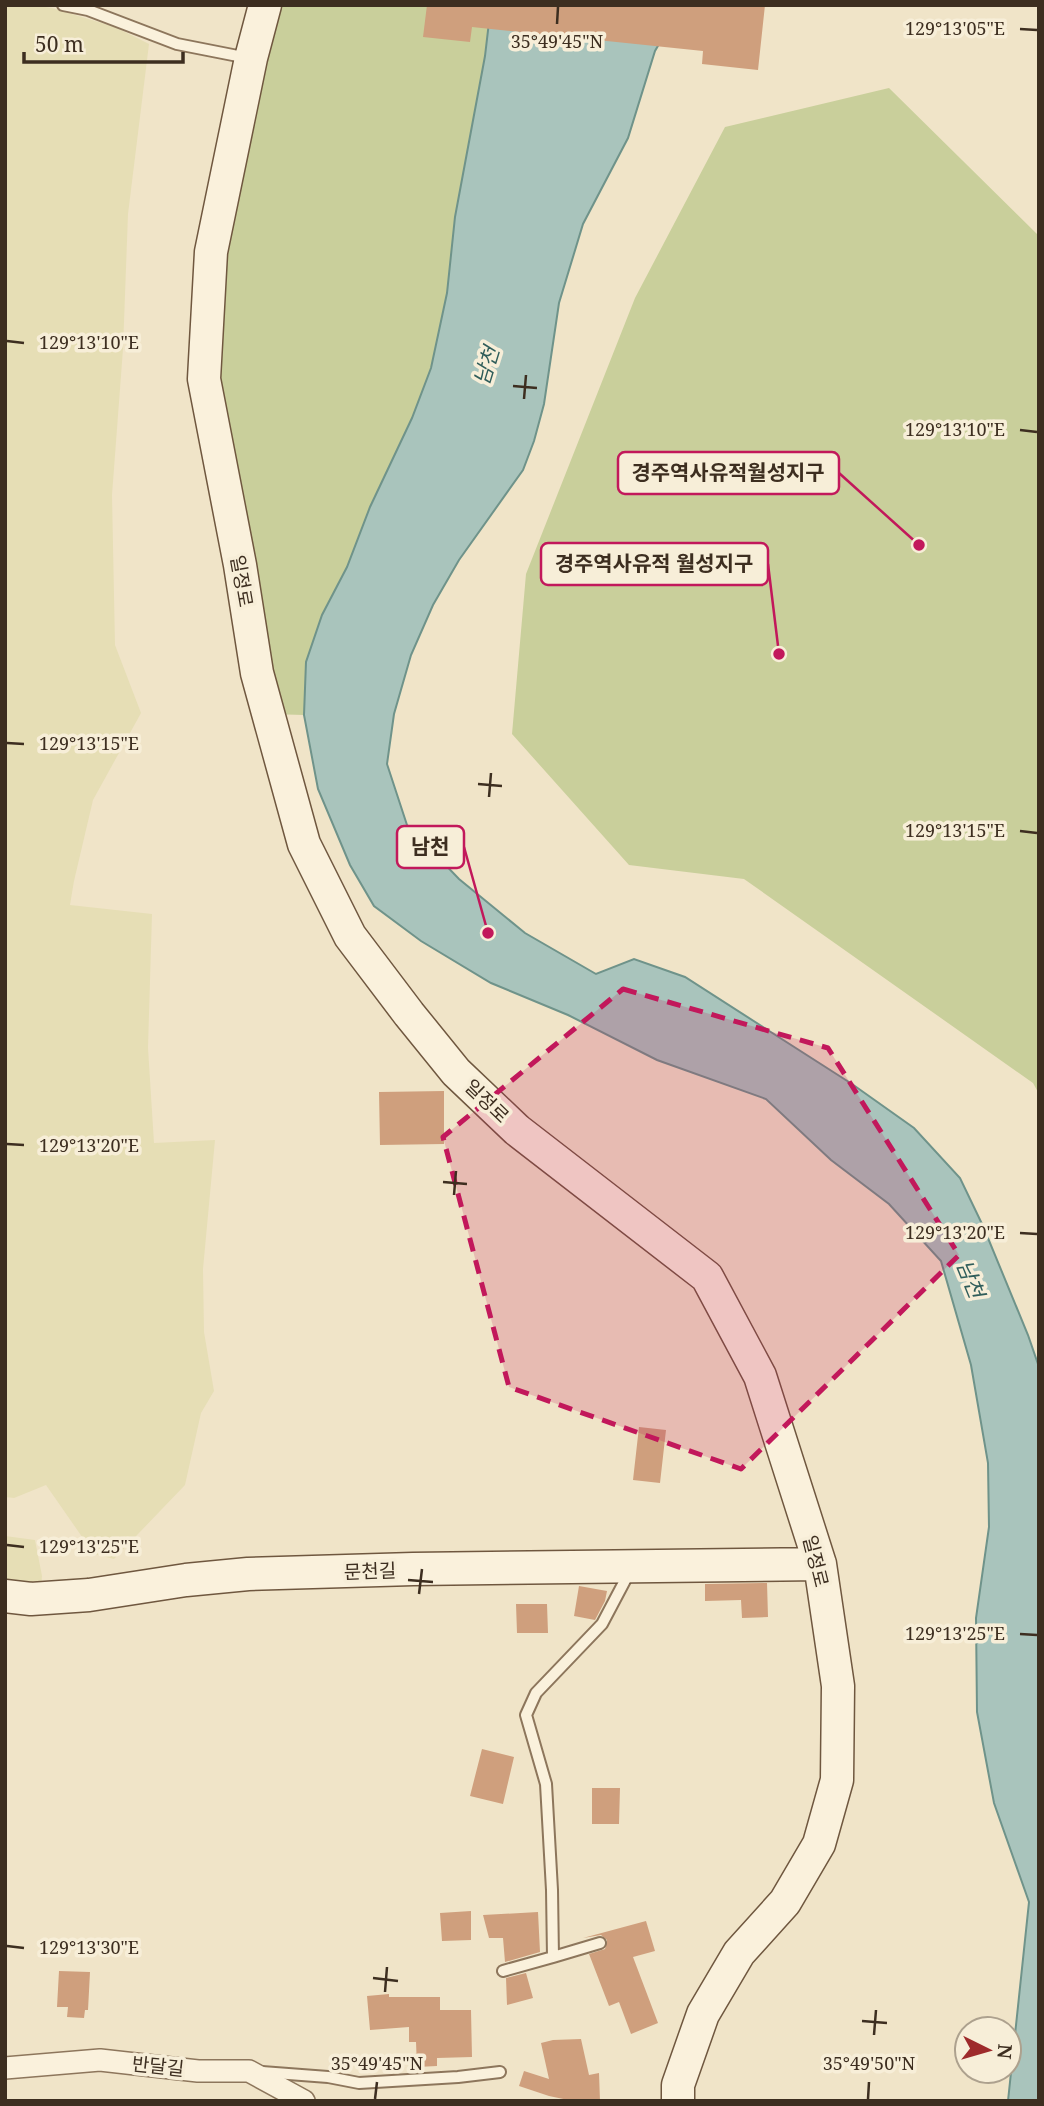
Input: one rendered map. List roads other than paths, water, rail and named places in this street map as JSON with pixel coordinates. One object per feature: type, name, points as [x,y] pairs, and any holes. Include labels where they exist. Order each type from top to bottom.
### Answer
[{"type":"street","name":"일정로","points":[[265,5],[251,58],[211,252],[204,379],[240,565],[257,673],[304,844],[350,936],[456,1072],[517,1129],[707,1277],[760,1376],[820,1564],[838,1686],[837,1780],[819,1844],[785,1902],[738,1954],[703,2014],[678,2085],[678,2101]]},
{"type":"street","name":"문천길","points":[[5,1596],[31,1599],[89,1595],[186,1580],[248,1574],[820,1564]]},
{"type":"street","name":"반달길","points":[[5,2068],[100,2060],[198,2071],[249,2071],[304,2101]]},
{"type":"lane","points":[[63,5],[88,10],[177,44],[251,58]]},
{"type":"lane","points":[[553,1956],[546,1784],[526,1714],[536,1693],[602,1624],[633,1566]]},
{"type":"lane","points":[[503,1971],[600,1943]]},
{"type":"lane","points":[[249,2071],[328,2077],[359,2083],[500,2072]]},
{"type":"water","points":[[491,5],[682,5],[655,51],[628,138],[583,224],[559,303],[544,404],[523,470],[459,560],[433,605],[411,655],[394,714],[387,764],[407,825],[459,879],[525,933],[596,974],[634,959],[685,977],[852,1084],[914,1128],[960,1178],[983,1226],[1039,1367],[1039,2101],[1008,2101],[1010,2085],[1023,2085],[1023,2015],[1017,2015],[1029,1902],[994,1803],[977,1712],[976,1618],[989,1527],[988,1463],[971,1365],[941,1261],[889,1204],[831,1160],[766,1099],[657,1060],[568,1015],[491,983],[421,941],[374,906],[350,865],[318,789],[304,715],[306,662],[322,615],[347,567],[370,507],[412,418],[431,368],[447,293],[455,217],[485,56]]},
{"type":"place","name":"경주역사유적월성지구","points":[[919,545]]},
{"type":"place","name":"경주역사유적 월성지구","points":[[779,654]]},
{"type":"place","name":"남천","points":[[488,933]]}]
